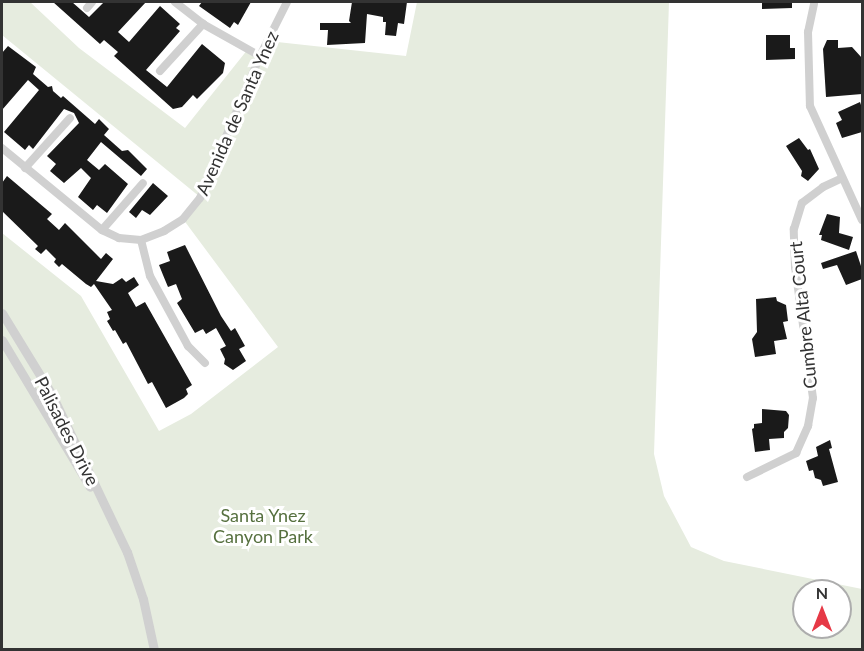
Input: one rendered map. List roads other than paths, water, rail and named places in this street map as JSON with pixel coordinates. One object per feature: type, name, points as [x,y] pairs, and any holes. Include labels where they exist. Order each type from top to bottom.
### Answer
[{"type":"street","name":"Avenida de Santa Ynez","points":[[141,240],[165,231],[183,219],[200,198],[260,56],[287,2]]},
{"type":"street","points":[[179,3],[202,24],[260,56]]},
{"type":"street","points":[[814,4],[808,32],[810,106],[862,220]]},
{"type":"street","points":[[160,71],[202,24]]},
{"type":"street","points":[[25,168],[70,118]]},
{"type":"street","points":[[2,148],[102,230],[119,238],[141,240],[150,276],[188,346],[205,363]]},
{"type":"street","name":"Cumbre Alta Court","points":[[747,477],[796,453],[808,426],[813,398],[795,267],[794,229],[802,203],[823,187],[842,178]]},
{"type":"street","points":[[102,230],[143,183]]},
{"type":"street","name":"Palisades Drive","points":[[2,313],[52,396],[127,552],[143,599],[154,650]]},
{"type":"street","name":"Palisades Drive","points":[[2,340],[56,427],[127,552]]},
{"type":"park label","name":"Santa Ynez Canyon Park","points":[[263,526]]}]
